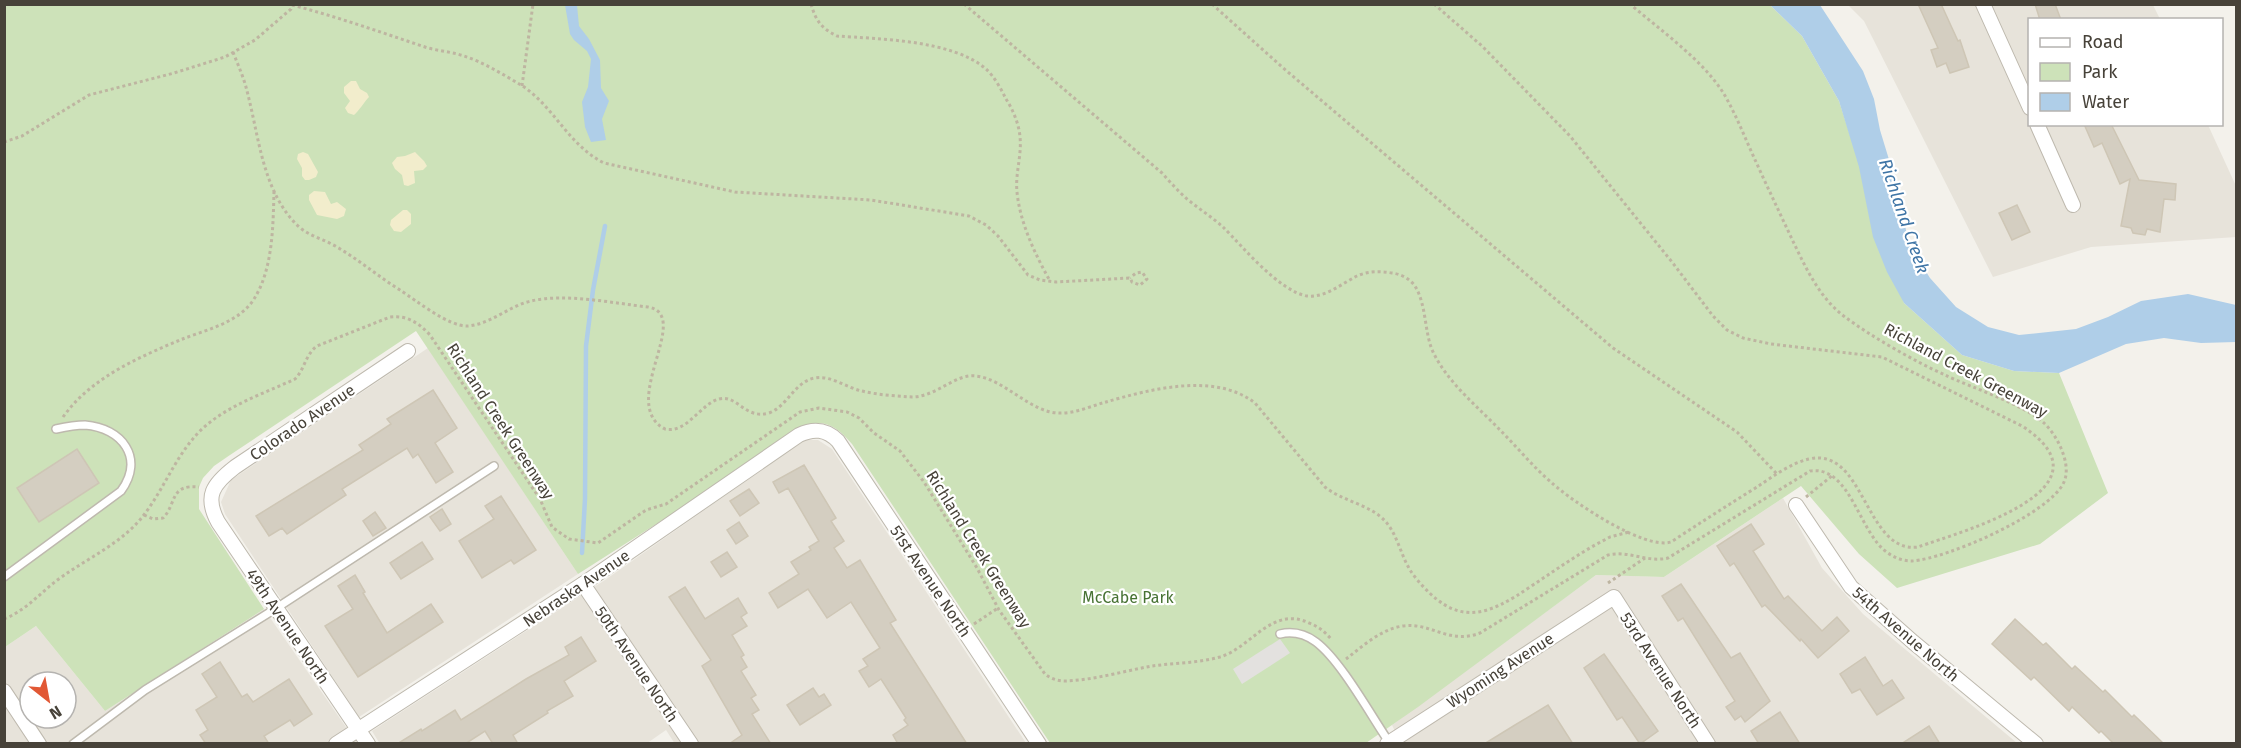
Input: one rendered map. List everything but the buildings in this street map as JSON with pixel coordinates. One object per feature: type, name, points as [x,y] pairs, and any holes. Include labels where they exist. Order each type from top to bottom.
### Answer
[{"type":"street","points":[[1983,4],[2028,104]]},
{"type":"street","points":[[2038,126],[2073,205]]},
{"type":"street","name":"Colorado Avenue","points":[[213,489],[235,467],[408,351]]},
{"type":"street","name":"Nebraska Avenue","points":[[336,744],[584,584],[799,435],[814,430]]},
{"type":"street","name":"51st Avenue North","points":[[814,430],[828,433],[838,441],[1039,744]]},
{"type":"street","name":"49th Avenue North","points":[[213,489],[211,506],[218,522],[368,744]]},
{"type":"street","name":"54th Avenue North","points":[[1796,505],[1851,587],[1913,642],[2036,744]]},
{"type":"street","name":"50th Avenue North","points":[[584,584],[691,744]]},
{"type":"street","name":"Wyoming Avenue","points":[[1388,743],[1614,597]]},
{"type":"street","name":"53rd Avenue North","points":[[1614,597],[1708,744]]},
{"type":"street","points":[[4,691],[39,744]]},
{"type":"lane","points":[[4,577],[121,491],[128,482],[131,468],[130,456],[126,445],[116,436],[106,430],[83,425],[56,429]]},
{"type":"lane","points":[[73,744],[145,690],[275,609],[494,466]]},
{"type":"lane","points":[[1280,634],[1294,633],[1317,643],[1338,666],[1388,743]]},
{"type":"path","points":[[522,86],[533,4]]},
{"type":"path","points":[[811,4],[816,19],[823,29],[837,36],[948,49],[972,58],[988,70],[1012,108],[1017,123],[1020,136],[1017,190],[1021,215],[1038,261],[1050,281]]},
{"type":"path","points":[[964,4],[1162,173],[1186,199],[1222,226],[1240,246],[1288,289],[1306,296],[1318,295],[1335,289],[1358,275],[1376,271],[1396,273],[1406,277],[1414,286],[1420,300],[1433,351],[1459,387],[1551,483],[1576,503],[1630,532],[1657,544],[1671,542],[1777,474],[1808,459],[1820,458],[1831,461],[1842,469],[1851,478],[1869,509],[1890,537],[1900,545],[1912,548],[2006,514],[2042,490],[2051,478],[2052,469],[2046,449],[2031,431],[1887,359],[1771,344],[1743,338],[1727,330],[1713,316],[1570,136],[1482,46],[1434,4]]},
{"type":"path","points":[[1212,4],[1282,67],[1613,348],[1737,432],[1777,474]]},
{"type":"path","name":"Richland Creek Greenway","points":[[1630,4],[1687,53],[1720,89],[1809,273],[1834,306],[1855,324],[1922,364],[2021,409],[2042,421],[2056,440],[2066,469],[2065,481],[2053,497],[2013,525],[1948,551],[1912,561],[1894,557],[1877,544],[1840,482],[1833,475]]},
{"type":"path","points":[[4,142],[22,136],[89,95],[174,73],[234,52],[255,40],[291,9],[292,5],[344,19],[431,49],[465,56],[522,86],[544,105],[575,142],[592,157],[604,163],[735,192],[871,200],[969,216],[986,225],[998,236],[1028,275],[1040,280],[1130,278],[1142,272],[1147,279],[1140,285],[1136,285],[1130,278]]},
{"type":"path","points":[[234,52],[247,89],[262,156],[274,189],[285,209],[303,230],[337,247],[381,278],[461,326],[478,324],[527,302],[544,299],[568,299],[648,307],[657,310],[662,316],[665,329],[652,372],[650,405],[654,419],[669,430],[680,428],[711,402],[722,398],[732,400],[750,413],[772,412],[803,383],[816,377],[829,379],[868,393],[915,397],[935,392],[960,379],[975,375],[1046,411],[1058,413],[1137,394],[1185,386],[1216,385],[1241,394],[1255,403],[1311,473],[1331,492],[1383,519],[1415,578],[1442,604],[1456,610],[1478,613],[1500,607],[1595,545],[1610,537],[1630,532]]},
{"type":"path","points":[[56,429],[70,407],[105,377],[133,361],[234,318],[246,309],[258,292],[268,257],[273,228],[274,189]]},
{"type":"path","name":"Richland Creek Greenway","points":[[4,619],[26,608],[62,577],[93,558],[128,531],[144,515],[182,451],[209,424],[243,402],[295,379],[308,354],[317,346],[390,317],[399,316],[414,321],[430,335],[540,499],[552,528],[569,539],[598,543],[646,510],[666,504],[800,412],[819,408],[840,411],[859,418],[874,434],[900,451],[924,482],[977,568],[998,608],[1045,674],[1058,680],[1218,658],[1272,623],[1287,619],[1299,619],[1312,624],[1334,642]]},
{"type":"path","points":[[1341,650],[1348,658],[1376,637],[1401,626],[1414,626],[1459,638],[1472,636],[1492,627],[1603,557],[1618,553],[1661,559],[1675,555],[1805,473],[1820,470],[1833,475],[1796,505]]},
{"type":"path","points":[[144,515],[156,520],[165,517],[175,494],[186,487],[213,489]]},
{"type":"path","points":[[1614,597],[1606,584],[1646,557]]},
{"type":"path","points":[[971,626],[998,608]]},
{"type":"shaded area","points":[[1848,5],[2153,5],[2160,18],[2028,18],[2028,126],[2208,126],[2236,186],[2236,237],[2091,247],[1993,277],[1864,21]]},
{"type":"shaded area","points":[[428,348],[578,574],[359,717],[225,514],[221,502],[231,480]]},
{"type":"shaded area","points":[[804,440],[818,440],[832,449],[1026,743],[675,744],[666,730],[646,744],[380,744],[372,731],[605,580]]},
{"type":"shaded area","points":[[1783,498],[1822,568],[1863,614],[2017,743],[1401,744],[1392,725],[1596,575],[1664,577]]},
{"type":"shaded area","points":[[264,609],[357,743],[5,744],[5,647],[36,626],[72,670],[18,670],[18,730],[78,730],[78,678],[105,711]]},
{"type":"shaded area","points":[[1280,639],[1290,653],[1242,684],[1233,669]]},
{"type":"green space","name":"McCabe Park","points":[[5,5],[1770,5],[1802,36],[1839,101],[1904,303],[1962,355],[2014,371],[2059,373],[2108,493],[2040,544],[1897,588],[1859,554],[1801,486],[1664,577],[1596,575],[1366,743],[1050,743],[852,444],[832,426],[817,423],[792,431],[672,514],[578,574],[416,331],[214,466],[203,478],[199,487],[199,509],[264,609],[105,711],[78,678],[78,670],[72,670],[36,626],[5,647]]},
{"type":"sand","points":[[351,81],[356,81],[360,89],[369,97],[354,115],[348,113],[345,108],[350,101],[344,93],[344,87]]},
{"type":"sand","points":[[303,152],[308,154],[318,172],[316,177],[309,180],[305,180],[302,176],[302,168],[297,159],[298,154]]},
{"type":"sand","points":[[415,152],[427,166],[423,170],[414,171],[415,183],[404,185],[402,175],[392,163],[397,157]]},
{"type":"sand","points":[[314,191],[325,192],[331,204],[337,202],[346,209],[344,216],[337,219],[317,215],[309,200],[309,195]]},
{"type":"sand","points":[[403,210],[411,214],[411,224],[401,232],[394,231],[390,225],[391,220]]},
{"type":"water","points":[[565,5],[577,5],[579,26],[600,60],[601,88],[609,101],[602,119],[606,140],[591,142],[585,127],[582,102],[588,87],[591,59],[587,51],[570,34]]},
{"type":"water","points":[[1770,5],[1820,5],[1863,71],[1874,99],[1880,130],[1901,199],[1908,243],[1930,278],[1956,307],[1988,327],[2019,335],[2076,329],[2141,301],[2188,294],[2236,305],[2236,342],[2201,343],[2164,338],[2126,344],[2059,373],[2014,371],[1962,355],[1904,303],[1887,272],[1873,237],[1859,167],[1839,101],[1802,36]]},
{"type":"waterway","points":[[582,553],[585,499],[586,346],[593,290],[605,226]]},
{"type":"water label","name":"Richland Creek","points":[[1904,216]]}]
